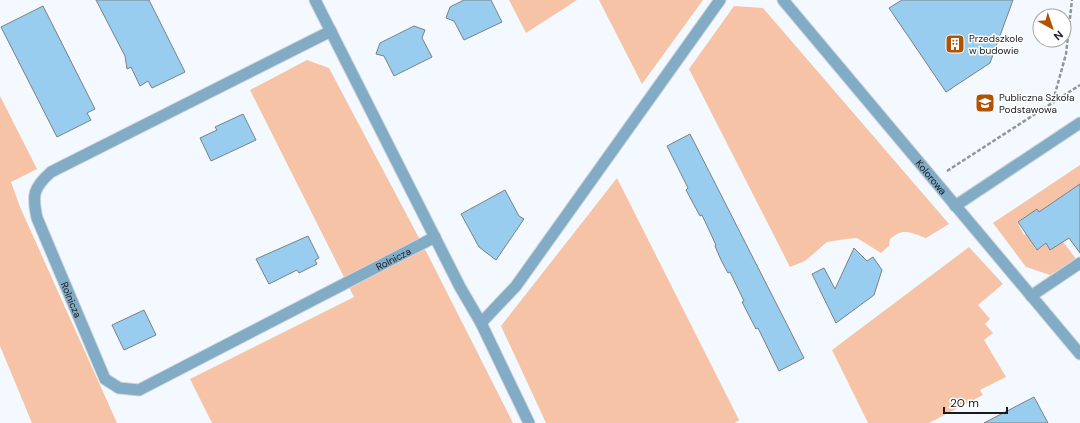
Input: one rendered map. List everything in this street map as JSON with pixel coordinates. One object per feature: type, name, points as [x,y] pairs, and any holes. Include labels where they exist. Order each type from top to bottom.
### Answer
[{"type":"street","points":[[315,0],[460,287],[481,323],[529,423]]},
{"type":"street","points":[[481,323],[516,286],[720,0]]},
{"type":"street","name":"Kolorowa","points":[[783,0],[1080,354]]},
{"type":"street","name":"Rolnicza","points":[[331,31],[51,172],[37,185],[34,202],[37,218],[105,379],[118,388],[139,390],[435,237]]},
{"type":"street","points":[[955,206],[1080,123]]},
{"type":"street","points":[[1031,296],[1080,263]]},
{"type":"path","points":[[1053,102],[1066,54],[1072,0]]},
{"type":"path","points":[[933,180],[1080,85]]},
{"type":"shaded area","points":[[509,0],[577,0],[526,33]]},
{"type":"shaded area","points":[[599,0],[703,0],[642,84]]},
{"type":"shaded area","points":[[734,6],[763,8],[949,224],[926,238],[908,232],[899,233],[890,239],[889,246],[881,253],[857,238],[827,242],[805,261],[790,267],[689,69]]},
{"type":"shaded area","points":[[307,60],[329,68],[428,255],[513,423],[212,423],[190,379],[354,297],[250,90]]},
{"type":"shaded area","points":[[0,96],[37,169],[11,182],[20,207],[117,423],[32,423],[0,346]]},
{"type":"shaded area","points":[[1080,165],[1080,184],[1039,212],[1037,209],[1017,222],[1024,235],[1026,234],[1036,250],[1046,243],[1050,249],[1061,239],[1076,259],[1050,275],[1026,267],[993,223]]},
{"type":"shaded area","points":[[617,178],[739,420],[735,423],[546,423],[501,326]]},
{"type":"shaded area","points":[[969,247],[1003,284],[978,305],[990,319],[985,324],[993,333],[984,340],[1006,377],[980,390],[983,395],[929,423],[868,423],[832,350]]},
{"type":"building","points":[[96,0],[149,0],[185,72],[152,88],[148,81],[140,86],[131,67],[127,69],[125,56]]},
{"type":"building","points":[[464,0],[491,0],[502,22],[464,40],[454,21],[446,18],[450,7]]},
{"type":"building","name":"Przedszkole w budowie","points":[[902,0],[1013,0],[990,63],[946,92],[889,8]]},
{"type":"building","points":[[43,6],[95,109],[87,113],[91,120],[57,137],[1,27]]},
{"type":"building","points":[[414,26],[425,30],[422,38],[432,57],[394,76],[384,56],[376,54],[380,43]]},
{"type":"building","points":[[243,114],[256,140],[211,161],[200,138],[217,130],[215,127]]},
{"type":"building","points":[[690,134],[804,358],[779,371],[758,328],[756,329],[742,302],[744,301],[730,272],[728,273],[721,260],[715,246],[716,245],[702,215],[700,216],[686,190],[688,188],[667,146]]},
{"type":"building","points":[[1080,184],[1080,253],[1069,238],[1050,250],[1046,243],[1037,250],[1018,222],[1037,209],[1039,212]]},
{"type":"building","points":[[505,190],[519,216],[524,219],[496,260],[479,247],[461,214]]},
{"type":"building","points":[[308,236],[319,258],[315,260],[317,264],[299,273],[297,270],[269,284],[256,259]]},
{"type":"building","points":[[854,248],[867,261],[873,257],[882,270],[874,295],[836,323],[812,274],[824,268],[835,289]]},
{"type":"building","points":[[144,310],[156,335],[124,350],[112,325]]},
{"type":"building","points":[[1034,397],[1048,423],[984,423]]},
{"type":"place","name":"Przedszkole w budowie","points":[[955,44]]},
{"type":"place","name":"Publiczna Szkoła Podstawowa","points":[[985,103]]}]
